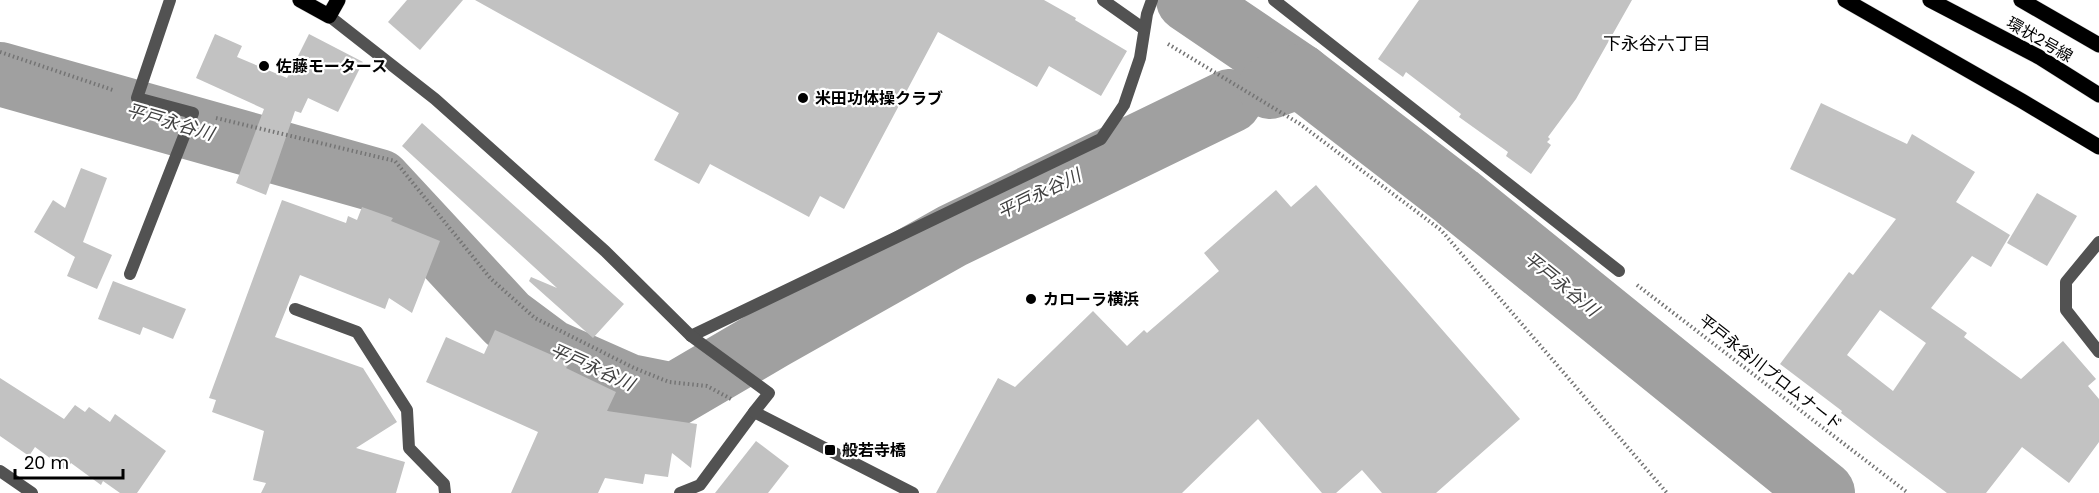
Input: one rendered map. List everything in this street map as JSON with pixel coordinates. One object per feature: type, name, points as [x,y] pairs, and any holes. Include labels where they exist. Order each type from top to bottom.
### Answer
[{"type":"main road","points":[[300,0],[329,16],[338,0]]},
{"type":"main road","points":[[1845,0],[2099,147]]},
{"type":"main road","name":"環状2号線","points":[[1930,0],[2039,57],[2099,95]]},
{"type":"main road","name":"環状2号線","points":[[2021,0],[2099,45]]},
{"type":"street","points":[[130,274],[193,113],[137,98],[170,0]]},
{"type":"street","points":[[1103,0],[1144,29]]},
{"type":"street","points":[[691,336],[1101,139],[1124,105],[1140,58],[1146,14],[1152,0]]},
{"type":"street","points":[[1274,0],[1619,270]]},
{"type":"street","points":[[329,16],[435,99],[605,251],[691,336],[769,393],[700,485],[680,493]]},
{"type":"street","points":[[2099,242],[2066,282],[2066,310],[2099,351]]},
{"type":"street","points":[[295,309],[357,332],[407,410],[409,447],[444,484],[445,493]]},
{"type":"street","points":[[754,412],[912,493]]},
{"type":"street","points":[[0,471],[32,493]]},
{"type":"path","points":[[1144,29],[1300,124],[1441,230],[1667,493]]},
{"type":"path","points":[[0,52],[137,98]]},
{"type":"path","points":[[193,113],[395,161],[490,279],[535,318],[634,368],[669,382],[707,386],[754,412]]},
{"type":"path","name":"平戸永谷川プロムナード","points":[[1619,270],[1908,493]]},
{"type":"building","points":[[407,0],[463,0],[420,50],[388,22]]},
{"type":"building","points":[[475,0],[1044,0],[1127,51],[1101,96],[1049,66],[1037,87],[938,32],[844,209],[820,196],[809,217],[710,164],[699,184],[654,160],[679,113]]},
{"type":"building","points":[[1419,0],[1632,0],[1576,99],[1548,137],[1550,139],[1547,142],[1551,145],[1531,174],[1506,156],[1508,152],[1459,117],[1461,114],[1406,72],[1403,77],[1378,59]]},
{"type":"building","points":[[215,34],[242,46],[237,57],[287,78],[309,34],[363,62],[338,112],[308,98],[301,113],[295,111],[266,195],[236,183],[264,109],[196,78]]},
{"type":"building","points":[[1821,103],[1907,144],[1912,134],[1975,172],[1956,202],[2010,235],[1991,267],[1972,256],[1931,308],[1967,333],[1964,337],[2021,379],[2063,341],[2096,379],[2088,386],[2099,399],[2099,442],[2069,483],[2022,447],[1986,493],[1947,493],[1780,364],[1849,272],[1853,275],[1896,219],[1790,169]],"holes":[[[1880,310],[1926,343],[1893,391],[1847,355]]]},
{"type":"building","points":[[422,123],[624,304],[593,338],[529,281],[531,277],[557,288],[402,146]]},
{"type":"building","points":[[81,168],[107,178],[83,242],[112,255],[97,289],[67,276],[75,257],[34,232],[53,200],[65,208]]},
{"type":"building","points":[[1316,185],[1520,419],[1436,493],[1382,493],[1362,470],[1336,493],[1322,493],[1258,419],[1182,493],[936,493],[998,378],[1015,387],[1093,311],[1127,346],[1144,330],[1147,333],[1219,271],[1204,253],[1276,190],[1291,207]]},
{"type":"building","points":[[2037,193],[2077,216],[2047,266],[2007,243]]},
{"type":"building","points":[[282,200],[346,223],[348,216],[357,220],[362,207],[393,218],[391,221],[440,241],[412,313],[389,298],[385,309],[300,275],[275,337],[363,368],[397,422],[356,448],[405,462],[396,493],[261,493],[266,483],[253,480],[264,431],[212,412],[216,400],[209,398]]},
{"type":"building","points":[[113,281],[186,309],[173,339],[143,327],[140,335],[98,319]]},
{"type":"building","points":[[495,330],[570,363],[566,368],[616,392],[607,411],[697,424],[691,468],[672,453],[668,477],[645,474],[643,484],[605,478],[598,493],[511,493],[538,432],[426,382],[446,337],[484,354]]},
{"type":"building","points":[[0,378],[64,419],[75,405],[85,412],[89,407],[110,422],[115,414],[166,451],[137,493],[120,493],[103,481],[101,485],[71,463],[66,470],[35,447],[29,456],[0,436]]},
{"type":"building","points":[[756,441],[789,466],[768,493],[715,493]]},
{"type":"waterway","name":"平戸永谷川","points":[[1188,0],[1300,76]]},
{"type":"waterway","name":"平戸永谷川","points":[[0,74],[379,181],[507,319],[550,351],[629,386],[674,395],[952,236],[1230,101]]},
{"type":"waterway","name":"平戸永谷川","points":[[1270,87],[1300,76],[1457,197],[1823,493]]},
{"type":"place","name":"佐藤モータース","points":[[264,66]]},
{"type":"place","name":"米田功体操クラブ","points":[[803,98]]},
{"type":"place","name":"カローラ横浜","points":[[1031,299]]},
{"type":"place","name":"般若寺橋","points":[[830,450]]},
{"type":"district","name":"下永谷六丁目","points":[[1657,44]]}]
